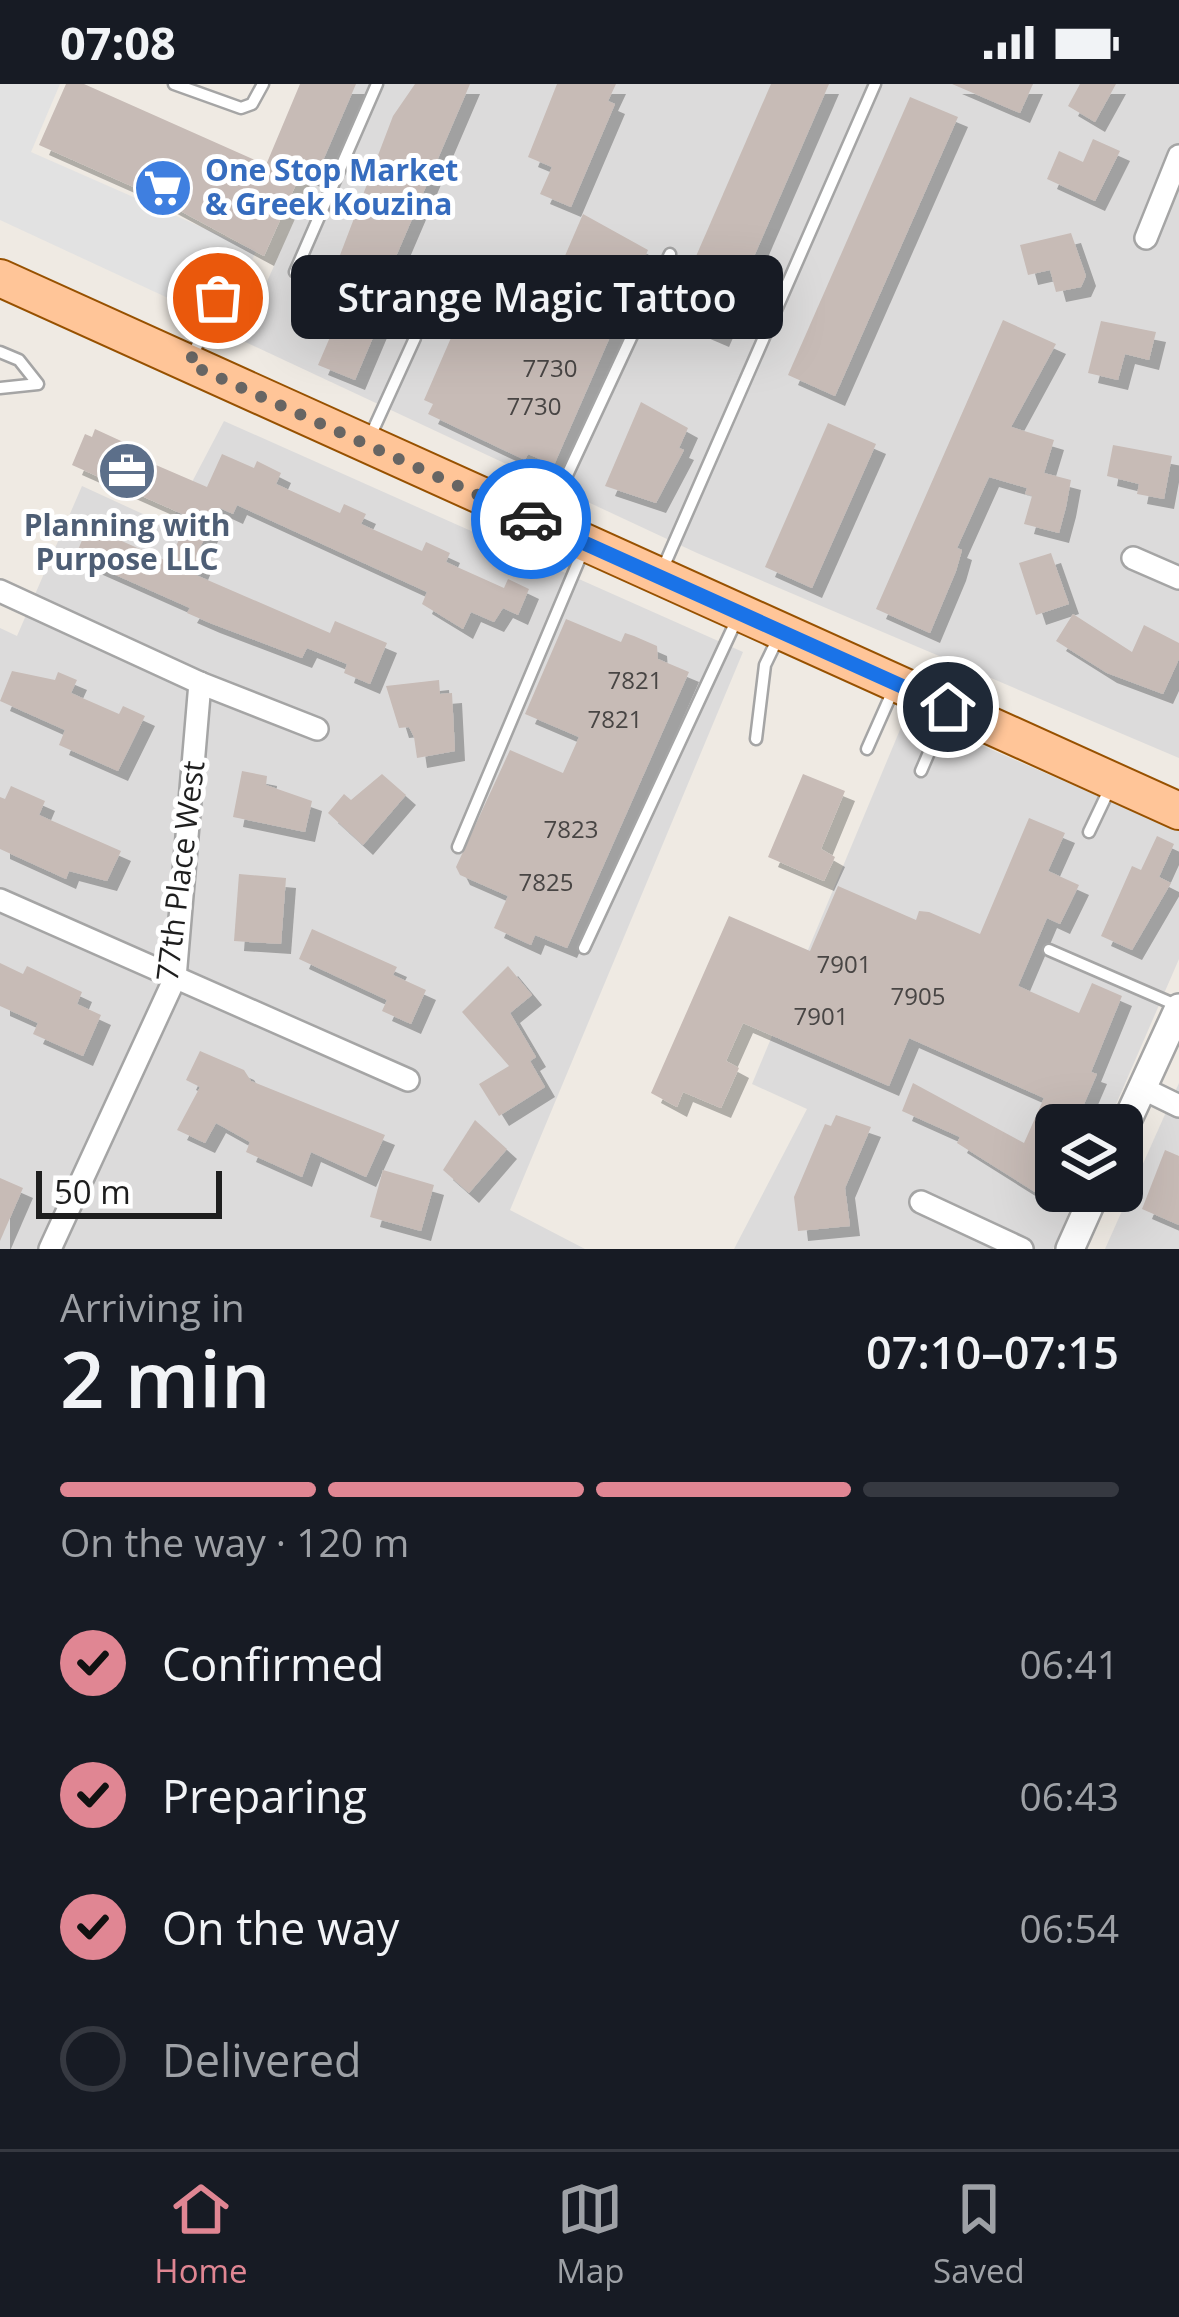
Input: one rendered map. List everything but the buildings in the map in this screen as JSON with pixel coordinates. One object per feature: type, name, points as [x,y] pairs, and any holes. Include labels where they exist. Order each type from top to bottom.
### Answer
[{"type":"main road","points":[[0,278],[1179,811]]},
{"type":"street","points":[[1146,238],[1179,156]]},
{"type":"street","points":[[1133,558],[1179,578]]},
{"type":"street","points":[[0,591],[200,683],[317,729]]},
{"type":"street","name":"77th Place West","points":[[50,1249],[175,977],[200,683]]},
{"type":"street","points":[[0,900],[408,1080]]},
{"type":"street","points":[[1135,1104],[1179,1007]]},
{"type":"street","points":[[1142,1088],[1179,1106]]},
{"type":"street","points":[[921,1202],[1022,1249]]},
{"type":"street","points":[[1070,1249],[1087,1212]]},
{"type":"lane","points":[[174,84],[241,108],[251,104],[263,84]]},
{"type":"lane","points":[[295,272],[377,84]]},
{"type":"lane","points":[[659,576],[875,84]]},
{"type":"lane","points":[[544,525],[670,254]]},
{"type":"lane","points":[[189,364],[218,298]]},
{"type":"lane","points":[[367,444],[415,338]]},
{"type":"lane","points":[[0,352],[19,360],[38,384],[0,388]]},
{"type":"lane","points":[[458,847],[586,543]]},
{"type":"lane","points":[[584,948],[740,613]]},
{"type":"lane","points":[[755,739],[765,665],[781,632]]},
{"type":"lane","points":[[867,749],[896,683]]},
{"type":"lane","points":[[922,771],[948,707]]},
{"type":"lane","points":[[1089,832],[1113,781]]},
{"type":"lane","points":[[1049,950],[1179,1007]]},
{"type":"shaded area","points":[[0,84],[60,84],[31,152],[256,251],[224,324],[0,220]]},
{"type":"shaded area","points":[[355,84],[1179,84],[1179,758],[697,553],[241,340]]},
{"type":"shaded area","points":[[224,421],[743,652],[510,1210],[585,1249],[0,1249],[0,628],[17,636],[82,486],[169,526]]},
{"type":"shaded area","points":[[907,713],[1179,831],[1179,959],[1116,1104],[1035,1104],[1035,1212],[1069,1212],[1053,1249],[734,1249],[807,1109],[752,1084]]},
{"type":"shaded area","points":[[1179,1083],[1179,1249],[1105,1249],[1121,1212],[1143,1212],[1143,1164]]},
{"type":"way so far","points":[[218,298],[189,364],[531,519]]},
{"type":"place","name":"One Stop Market & Greek Kouzina","points":[[163,188]]},
{"type":"place","name":"Strange Magic Tattoo","points":[[218,298]]},
{"type":"place","name":"Planning with Purpose LLC","points":[[127,471]]},
{"type":"route","points":[[531,519],[948,707]]}]
